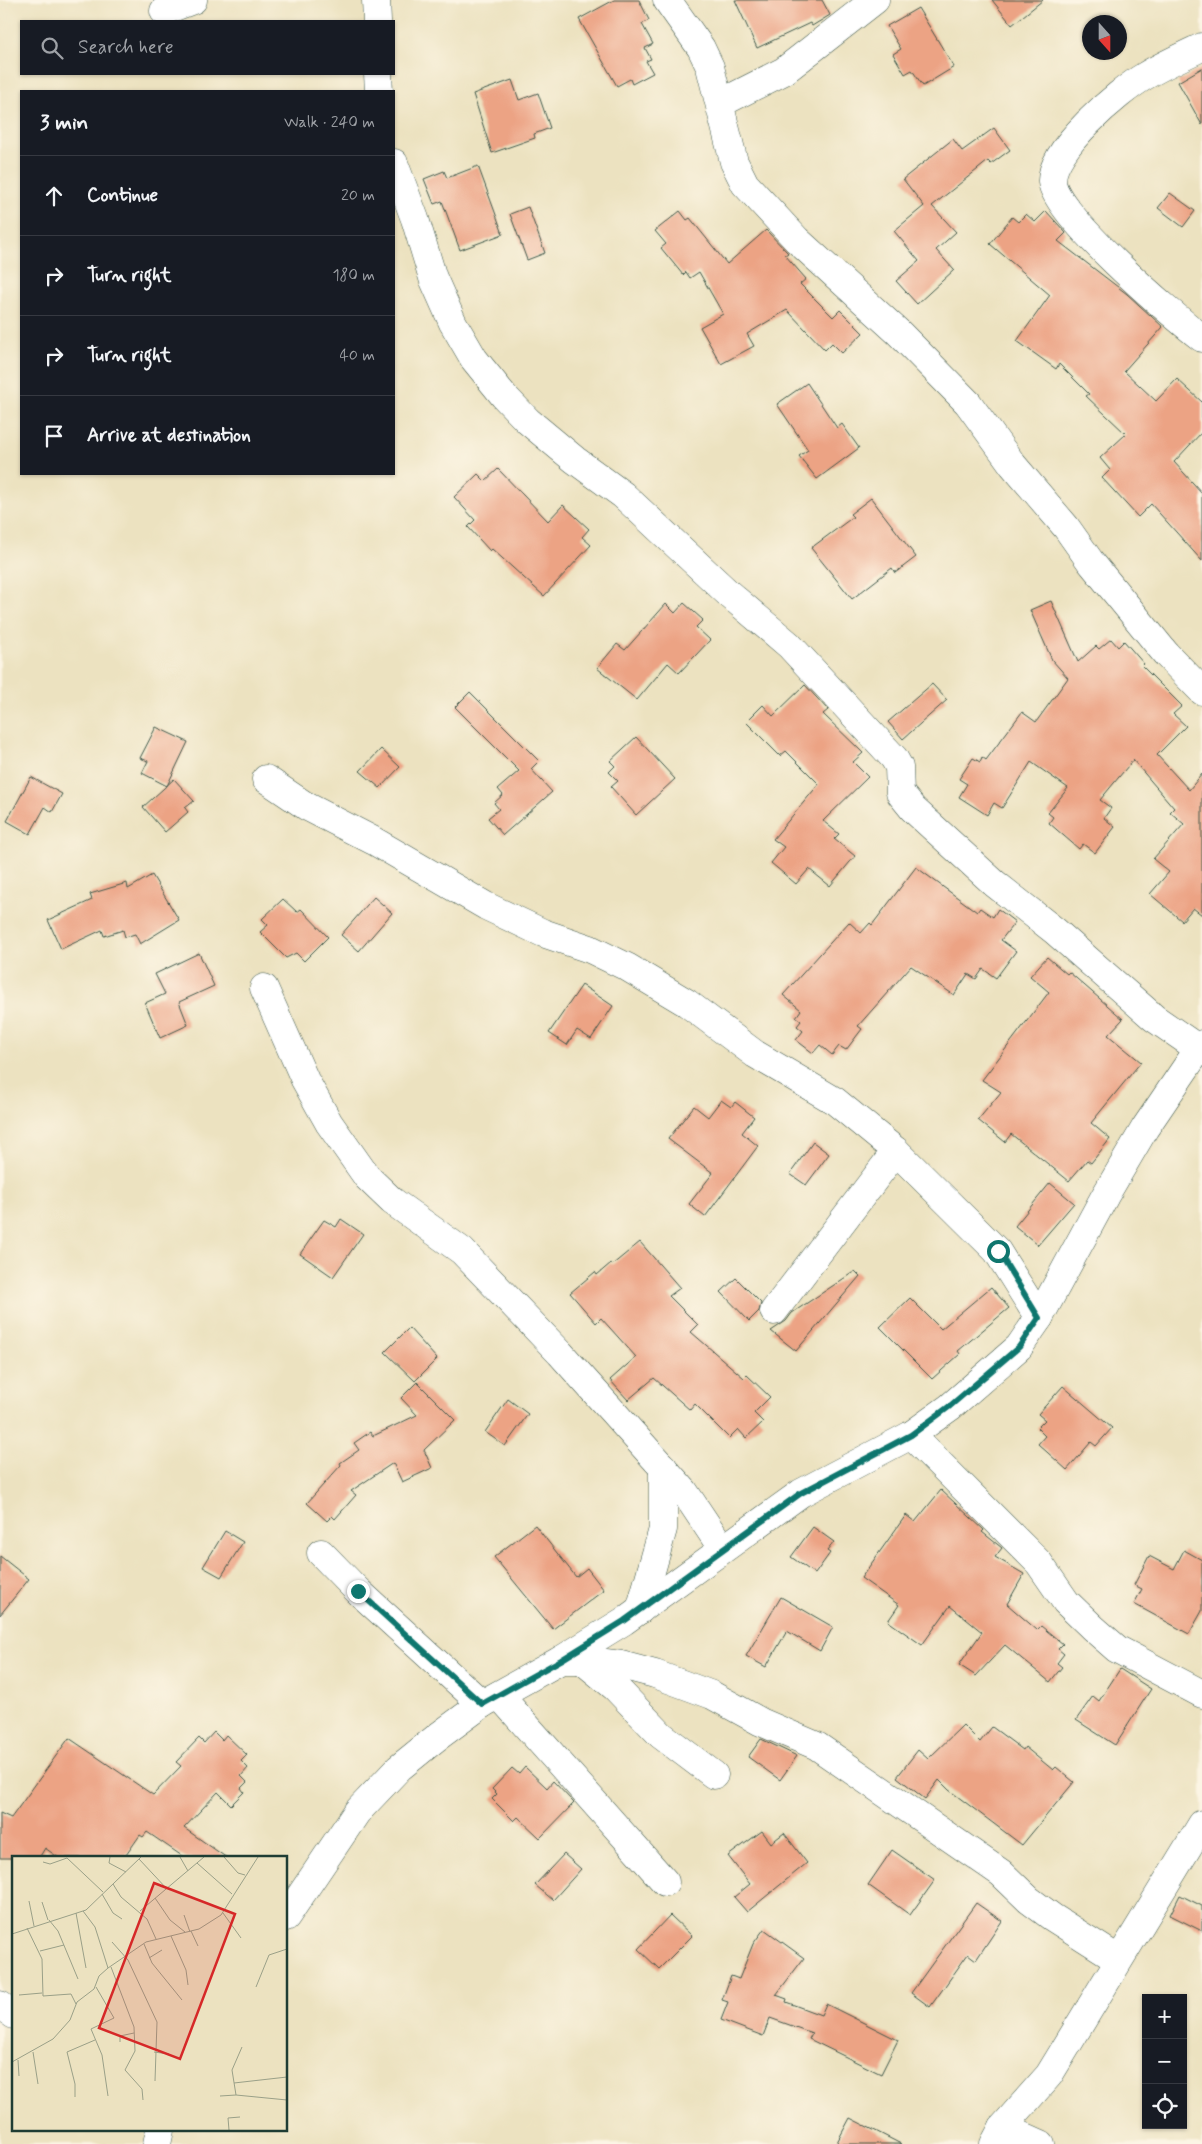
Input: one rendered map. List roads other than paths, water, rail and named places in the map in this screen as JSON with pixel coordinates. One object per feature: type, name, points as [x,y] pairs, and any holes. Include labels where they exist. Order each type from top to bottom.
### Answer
[{"type":"street","points":[[164,11],[193,0]]},
{"type":"street","points":[[376,0],[377,20]]},
{"type":"street","points":[[667,0],[701,48],[710,67],[734,162],[745,184],[796,240],[899,333],[968,403],[1013,465],[1066,527],[1090,561],[1166,654],[1202,691]]},
{"type":"street","points":[[720,103],[784,71],[875,0]]},
{"type":"street","points":[[1202,47],[1143,76],[1101,111],[1070,140],[1054,164],[1052,182],[1057,197],[1087,233],[1173,316],[1202,338]]},
{"type":"street","points":[[378,75],[379,90]]},
{"type":"street","points":[[288,1914],[357,1812],[399,1768],[491,1700],[571,1660],[722,1548],[801,1493],[911,1435],[950,1406],[1019,1347],[1039,1318],[1130,1154],[1201,1048],[1154,1018],[1055,930],[994,883],[913,809],[900,793],[899,767],[894,758],[789,645],[729,594],[623,495],[534,427],[504,396],[474,359],[453,323],[433,278],[415,219],[395,166]]},
{"type":"street","points":[[266,779],[306,806],[374,841],[486,906],[543,933],[590,949],[627,967],[687,1003],[755,1054],[835,1101],[896,1151],[998,1251],[1039,1318]]},
{"type":"street","points":[[264,988],[305,1080],[329,1123],[367,1177],[392,1201],[462,1251],[560,1353],[684,1491],[722,1548]]},
{"type":"street","points":[[774,1311],[896,1151]]},
{"type":"street","points":[[911,1435],[1039,1563],[1066,1602],[1093,1628],[1117,1649],[1202,1694]]},
{"type":"street","points":[[640,1610],[663,1529],[663,1467]]},
{"type":"street","points":[[321,1553],[358,1591],[491,1700],[666,1882]]},
{"type":"street","points":[[571,1660],[616,1688],[662,1735],[714,1775]]},
{"type":"street","points":[[571,1660],[621,1665],[656,1674],[712,1695],[761,1722],[817,1746],[1001,1873],[1029,1900],[1052,1917],[1118,1959]]},
{"type":"street","points":[[1041,2144],[998,2135],[1049,2075],[1202,1824]]},
{"type":"street","points":[[0,2005],[12,2013]]}]
